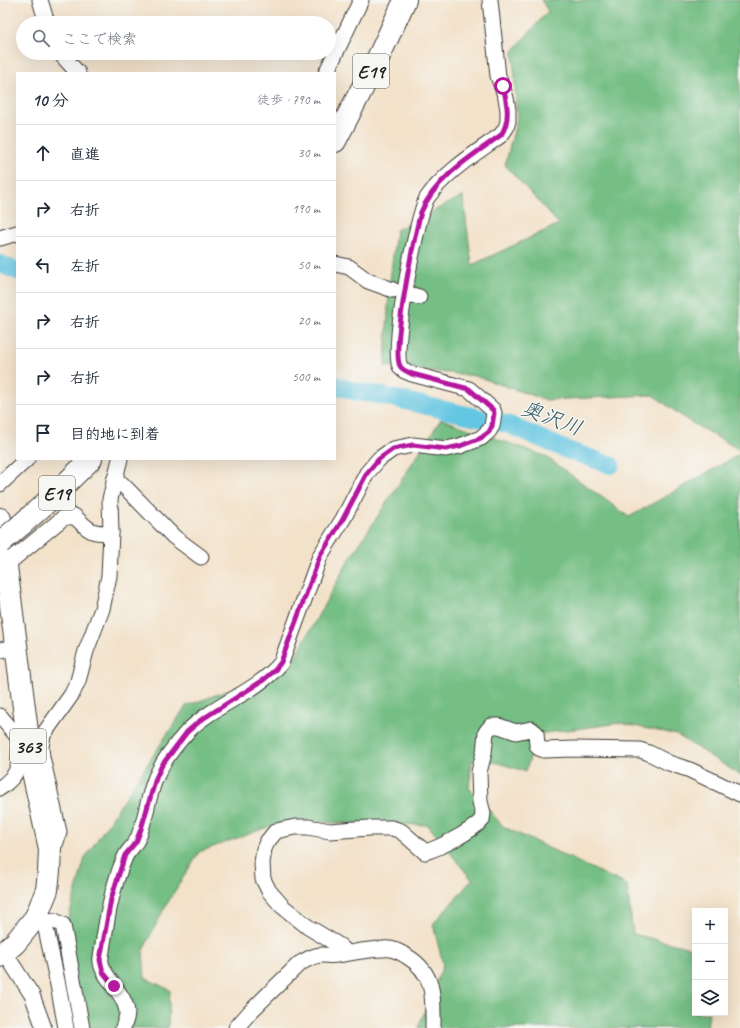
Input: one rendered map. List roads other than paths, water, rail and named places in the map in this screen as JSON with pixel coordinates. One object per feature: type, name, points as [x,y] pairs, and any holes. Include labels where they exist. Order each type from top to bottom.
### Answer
[{"type":"highway","name":"E19","points":[[336,109],[373,37],[389,0]]},
{"type":"highway","name":"E19","points":[[336,139],[380,54],[405,0]]},
{"type":"highway","name":"E19","points":[[2,559],[9,520],[69,460]]},
{"type":"highway","name":"E19","points":[[9,520],[48,502],[90,460]]},
{"type":"highway","name":"363","points":[[2,559],[8,648],[24,742],[31,763],[50,849],[47,890],[40,919],[15,943],[5,958]]},
{"type":"street","points":[[40,0],[45,16]]},
{"type":"street","points":[[336,52],[361,0]]},
{"type":"street","points":[[123,1028],[126,1013],[122,998],[103,972],[100,960],[111,899],[120,869],[125,855],[136,842],[156,778],[162,765],[187,732],[201,720],[262,681],[275,670],[281,662],[320,556],[343,519],[367,473],[379,459],[393,449],[413,445],[446,449],[460,446],[481,438],[489,432],[492,426],[493,410],[469,389],[404,371],[400,366],[398,350],[399,291],[418,221],[426,200],[440,183],[455,170],[501,135],[506,128],[508,121],[506,98],[498,76],[490,0]]},
{"type":"street","points":[[66,60],[77,72]]},
{"type":"street","points":[[326,72],[332,60]]},
{"type":"street","points":[[0,238],[16,233]]},
{"type":"street","points":[[336,264],[349,267],[368,282],[419,297]]},
{"type":"street","points":[[0,484],[26,460]]},
{"type":"street","points":[[50,849],[56,842],[59,832],[42,757],[41,747],[43,735],[72,694],[78,681],[86,651],[102,609],[108,576],[111,532],[110,499],[120,460]]},
{"type":"street","points":[[114,480],[122,484],[174,537],[201,557]]},
{"type":"street","points":[[2,559],[63,518],[74,516],[89,530],[95,532],[111,532]]},
{"type":"street","points":[[0,716],[24,742],[19,765],[12,779],[0,788]]},
{"type":"street","points":[[347,953],[340,946],[311,929],[282,906],[269,891],[264,879],[262,863],[264,849],[267,842],[276,831],[295,827],[308,827],[330,831],[392,828],[401,831],[425,852],[435,850],[475,826],[482,820],[483,812],[480,802],[478,772],[484,753],[486,732],[491,726],[499,726],[516,732],[532,729],[536,733],[537,745],[539,748],[544,750],[640,750],[669,763],[690,770],[740,794]]},
{"type":"street","points":[[66,1028],[58,985],[40,919],[55,921],[64,925],[82,1028]]},
{"type":"street","points":[[236,1028],[250,1012],[299,964],[309,958],[320,955],[336,956],[384,948],[398,951],[411,959],[428,977],[433,1000],[433,1028]]},
{"type":"street","points":[[5,958],[32,995],[44,1028]]},
{"type":"waterway","name":"奥沢川","points":[[0,264],[16,271]]},
{"type":"waterway","name":"奥沢川","points":[[336,385],[357,392],[374,394],[507,424],[567,450],[611,465]]}]
